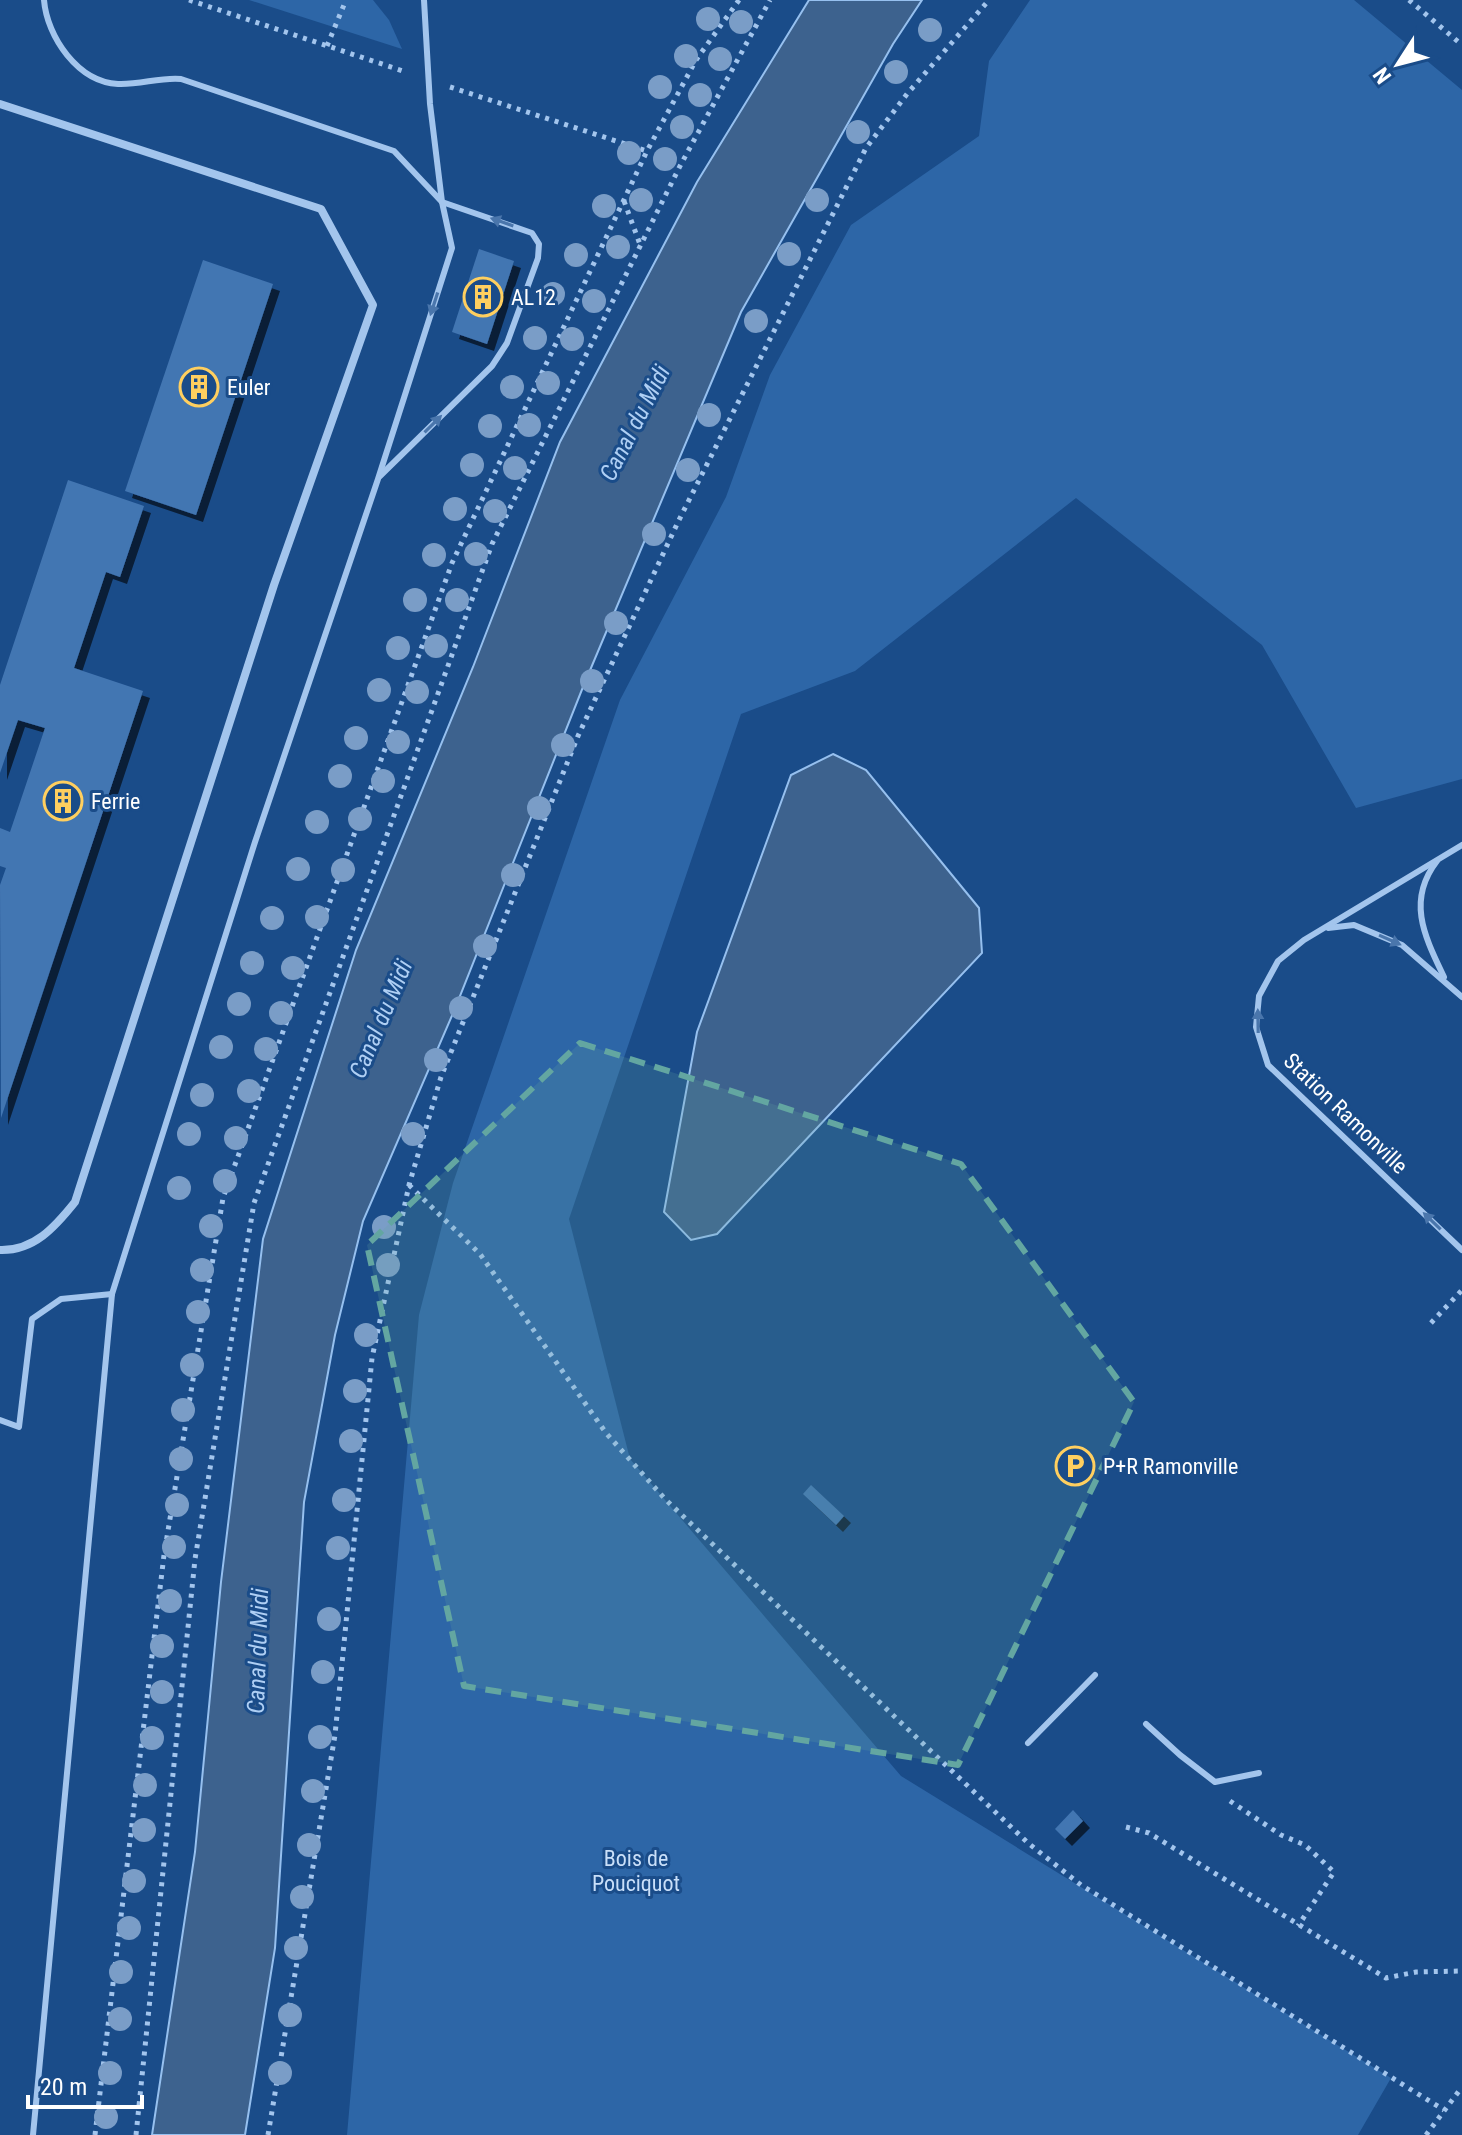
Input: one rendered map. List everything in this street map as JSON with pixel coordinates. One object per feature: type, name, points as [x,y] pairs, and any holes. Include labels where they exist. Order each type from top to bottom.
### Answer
[{"type":"street","points":[[0,104],[321,209],[373,305],[274,585],[75,1202],[52,1231],[15,1251],[0,1250]]},
{"type":"lane","points":[[44,0],[47,20],[57,40],[74,62],[94,77],[116,84],[181,79],[394,151],[442,202],[532,233],[539,244],[538,258],[507,343],[492,366],[378,479]]},
{"type":"lane","points":[[33,2135],[112,1294],[255,842],[378,479],[452,248],[442,202],[430,104],[424,0]]},
{"type":"lane","name":"Station Ramonville","points":[[1462,845],[1304,940],[1278,961],[1259,996],[1256,1027],[1268,1065],[1462,1250]]},
{"type":"lane","points":[[1439,858],[1427,874],[1421,903],[1422,931],[1446,980]]},
{"type":"lane","points":[[1325,928],[1354,925],[1402,945],[1462,997]]},
{"type":"lane","points":[[0,1420],[19,1427],[32,1319],[61,1299],[112,1294]]},
{"type":"lane","points":[[1028,1743],[1095,1675]]},
{"type":"lane","points":[[1146,1724],[1215,1782],[1259,1773]]},
{"type":"path","points":[[327,46],[346,0]]},
{"type":"path","points":[[95,2135],[164,1555],[223,1198],[452,563],[647,151],[696,60],[739,0]]},
{"type":"path","points":[[136,2135],[195,1559],[254,1203],[492,544],[680,166],[770,0]]},
{"type":"path","points":[[268,2135],[335,1735],[372,1358],[409,1185],[441,1077],[572,750],[678,522],[866,148],[907,94],[989,0]]},
{"type":"path","points":[[1409,0],[1462,45]]},
{"type":"path","points":[[624,200],[641,247]]},
{"type":"path","points":[[409,1185],[480,1254],[606,1433],[665,1499],[1028,1843],[1081,1885],[1444,2110]]},
{"type":"path","points":[[1431,1323],[1462,1290]]},
{"type":"path","points":[[1215,1782],[1221,1795],[1281,1835],[1305,1845],[1334,1872],[1298,1926]]},
{"type":"path","points":[[1126,1827],[1149,1833],[1386,1978],[1416,1972],[1462,1971]]},
{"type":"path","points":[[1426,2135],[1462,2087]]},
{"type":"highlighted area","points":[[580,1043],[961,1164],[1134,1402],[958,1765],[464,1686],[367,1245]]},
{"type":"green space","points":[[249,0],[373,0],[389,20],[402,49]]},
{"type":"green space","name":"Bois de Pouciquot","points":[[1030,0],[1354,0],[1462,90],[1462,779],[1356,808],[1262,645],[1076,498],[855,671],[741,714],[569,1219],[630,1459],[901,1776],[1391,2078],[1358,2135],[347,2135],[419,1315],[453,1183],[620,700],[726,497],[770,375],[851,225],[979,136],[989,61]]},
{"type":"water","name":"Canal du Midi","points":[[809,0],[922,0],[893,44],[741,312],[583,687],[454,1011],[363,1221],[335,1335],[304,1502],[275,1948],[245,2135],[152,2135],[195,1852],[221,1582],[263,1239],[356,950],[473,667],[560,442],[697,182]]},
{"type":"water","points":[[833,754],[866,770],[979,908],[982,953],[717,1234],[691,1240],[664,1212],[697,1032],[791,775]]},
{"type":"building","name":"AL12","points":[[479,249],[514,261],[487,344],[452,332]]},
{"type":"building","name":"Euler","points":[[203,260],[273,284],[196,515],[125,491]]},
{"type":"building","name":"Ferrie","points":[[68,480],[144,506],[120,577],[106,572],[74,668],[143,691],[1,1118],[0,885],[6,868],[0,866],[0,828],[10,832],[45,728],[18,720],[0,773],[0,685]]},
{"type":"building","points":[[811,1485],[844,1516],[836,1525],[803,1494]]},
{"type":"building","points":[[1073,1810],[1083,1821],[1065,1839],[1055,1829]]},
{"type":"place","name":"AL12","points":[[483,297]]},
{"type":"place","name":"Euler","points":[[199,387]]},
{"type":"place","name":"Ferrie","points":[[63,801]]},
{"type":"place","name":"P+R Ramonville","points":[[1075,1466]]}]
